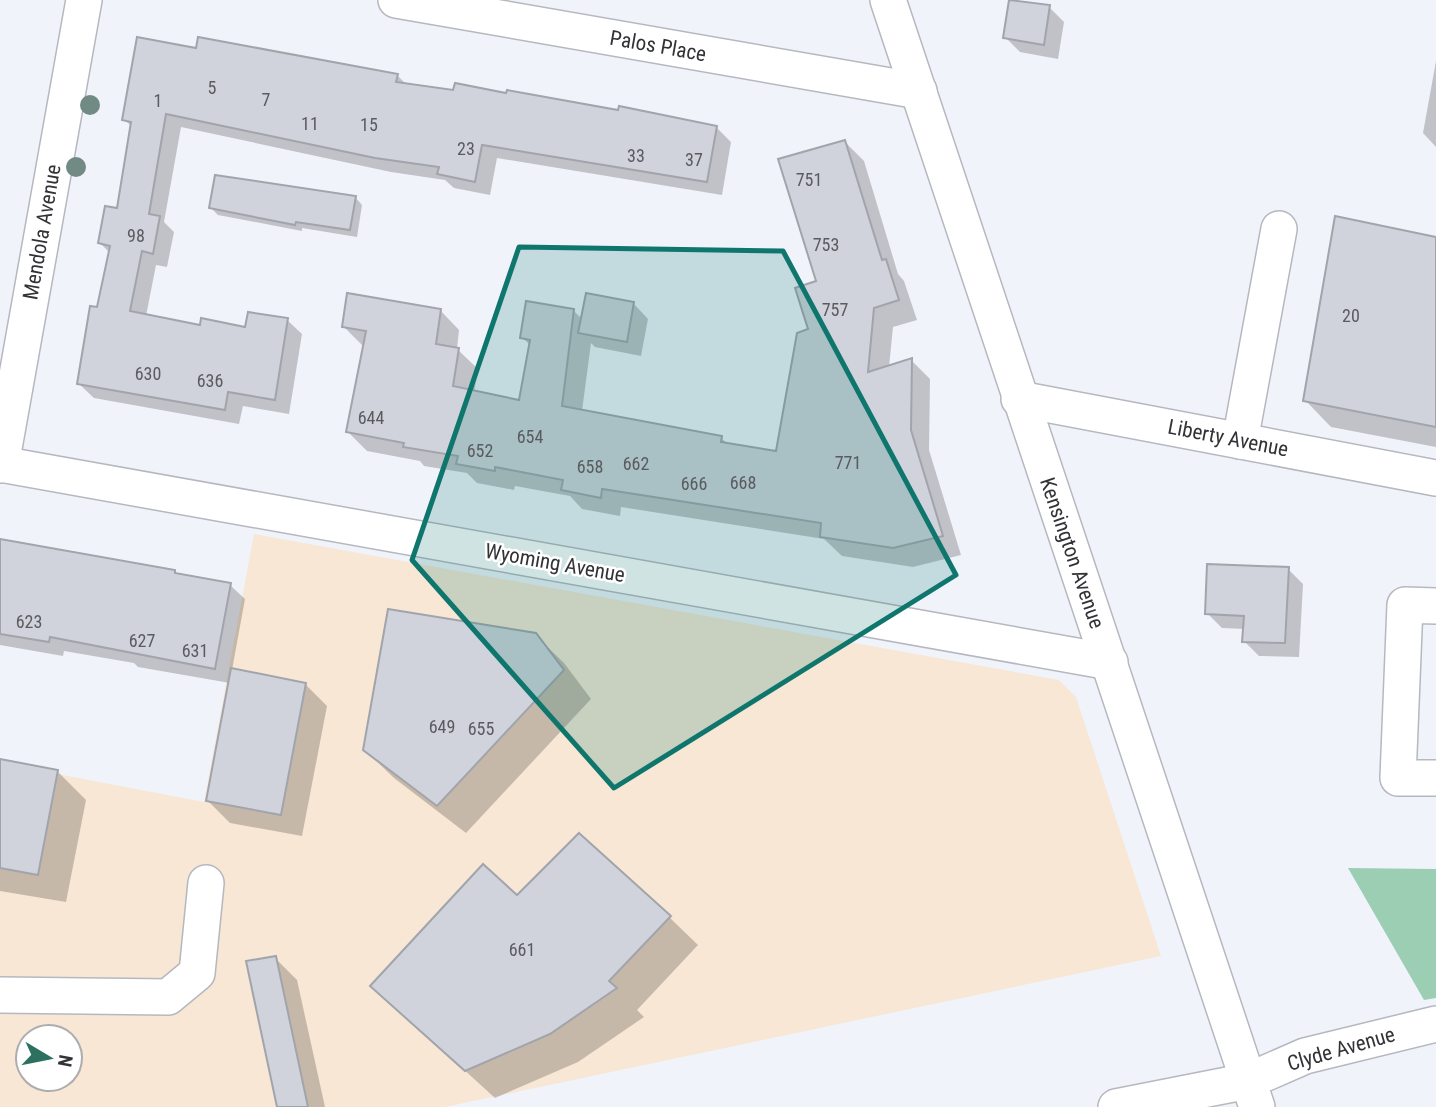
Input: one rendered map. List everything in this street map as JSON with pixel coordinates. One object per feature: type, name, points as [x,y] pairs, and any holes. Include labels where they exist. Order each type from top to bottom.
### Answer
[{"type":"street","name":"Mendola Avenue","points":[[1,464],[84,0]]},
{"type":"street","name":"Palos Place","points":[[397,0],[919,91]]},
{"type":"street","name":"Kensington Avenue","points":[[888,0],[1252,1094]]},
{"type":"street","points":[[1240,441],[1279,229]]},
{"type":"street","name":"Liberty Avenue","points":[[1019,399],[1436,478]]},
{"type":"street","name":"Wyoming Avenue","points":[[1,464],[1110,662]]},
{"type":"street","points":[[1436,606],[1405,606],[1398,778],[1436,778]]},
{"type":"street","points":[[0,995],[168,997],[197,973],[206,883]]},
{"type":"street","name":"Clyde Avenue","points":[[1116,1107],[1252,1094],[1305,1056],[1436,1024]]},
{"type":"highlighted area","points":[[519,247],[783,251],[956,575],[614,788],[412,560]]},
{"type":"shaded area","points":[[254,534],[1059,680],[1076,697],[1161,956],[445,1107],[0,1107],[0,763],[204,802]]},
{"type":"green space","points":[[1348,868],[1436,869],[1436,998],[1424,1000]]},
{"type":"building","points":[[1009,0],[1050,5],[1044,45],[1003,38]]},
{"type":"building","points":[[137,37],[196,48],[198,37],[398,74],[396,82],[453,90],[455,83],[506,93],[507,90],[618,110],[619,106],[717,126],[707,182],[482,145],[475,182],[437,174],[439,167],[375,158],[166,114],[149,214],[160,216],[153,254],[142,251],[130,311],[200,325],[201,318],[245,327],[248,312],[288,318],[275,400],[228,392],[225,410],[77,384],[90,306],[97,307],[110,246],[98,243],[105,206],[117,208],[131,122],[122,120]]},
{"type":"building","points":[[845,140],[882,260],[886,259],[899,300],[874,308],[868,372],[912,358],[911,430],[943,536],[893,548],[820,537],[821,523],[602,489],[601,498],[561,490],[563,480],[495,467],[495,471],[456,464],[458,456],[403,447],[404,443],[346,432],[366,331],[342,327],[347,293],[441,309],[436,344],[459,348],[453,386],[519,400],[530,340],[520,338],[526,301],[574,309],[562,406],[722,436],[721,442],[776,451],[797,333],[808,329],[795,288],[816,281],[778,159]]},
{"type":"building","points":[[215,175],[356,196],[350,230],[296,222],[295,225],[209,208]]},
{"type":"building","points":[[1335,216],[1436,237],[1436,427],[1303,401]]},
{"type":"building","points":[[586,293],[634,302],[627,342],[578,333]]},
{"type":"building","points":[[0,539],[175,570],[175,573],[231,583],[215,669],[50,637],[49,642],[0,634]]},
{"type":"building","points":[[1207,564],[1289,567],[1285,643],[1242,642],[1244,616],[1205,614]]},
{"type":"building","points":[[388,609],[536,633],[564,670],[437,806],[363,750]]},
{"type":"building","points":[[231,668],[306,683],[281,815],[206,801]]},
{"type":"building","points":[[0,759],[58,770],[38,875],[0,868]]},
{"type":"building","points":[[579,833],[671,916],[609,981],[617,988],[550,1034],[465,1071],[370,986],[483,864],[517,895]]},
{"type":"building","points":[[276,956],[308,1107],[277,1107],[246,961]]}]
